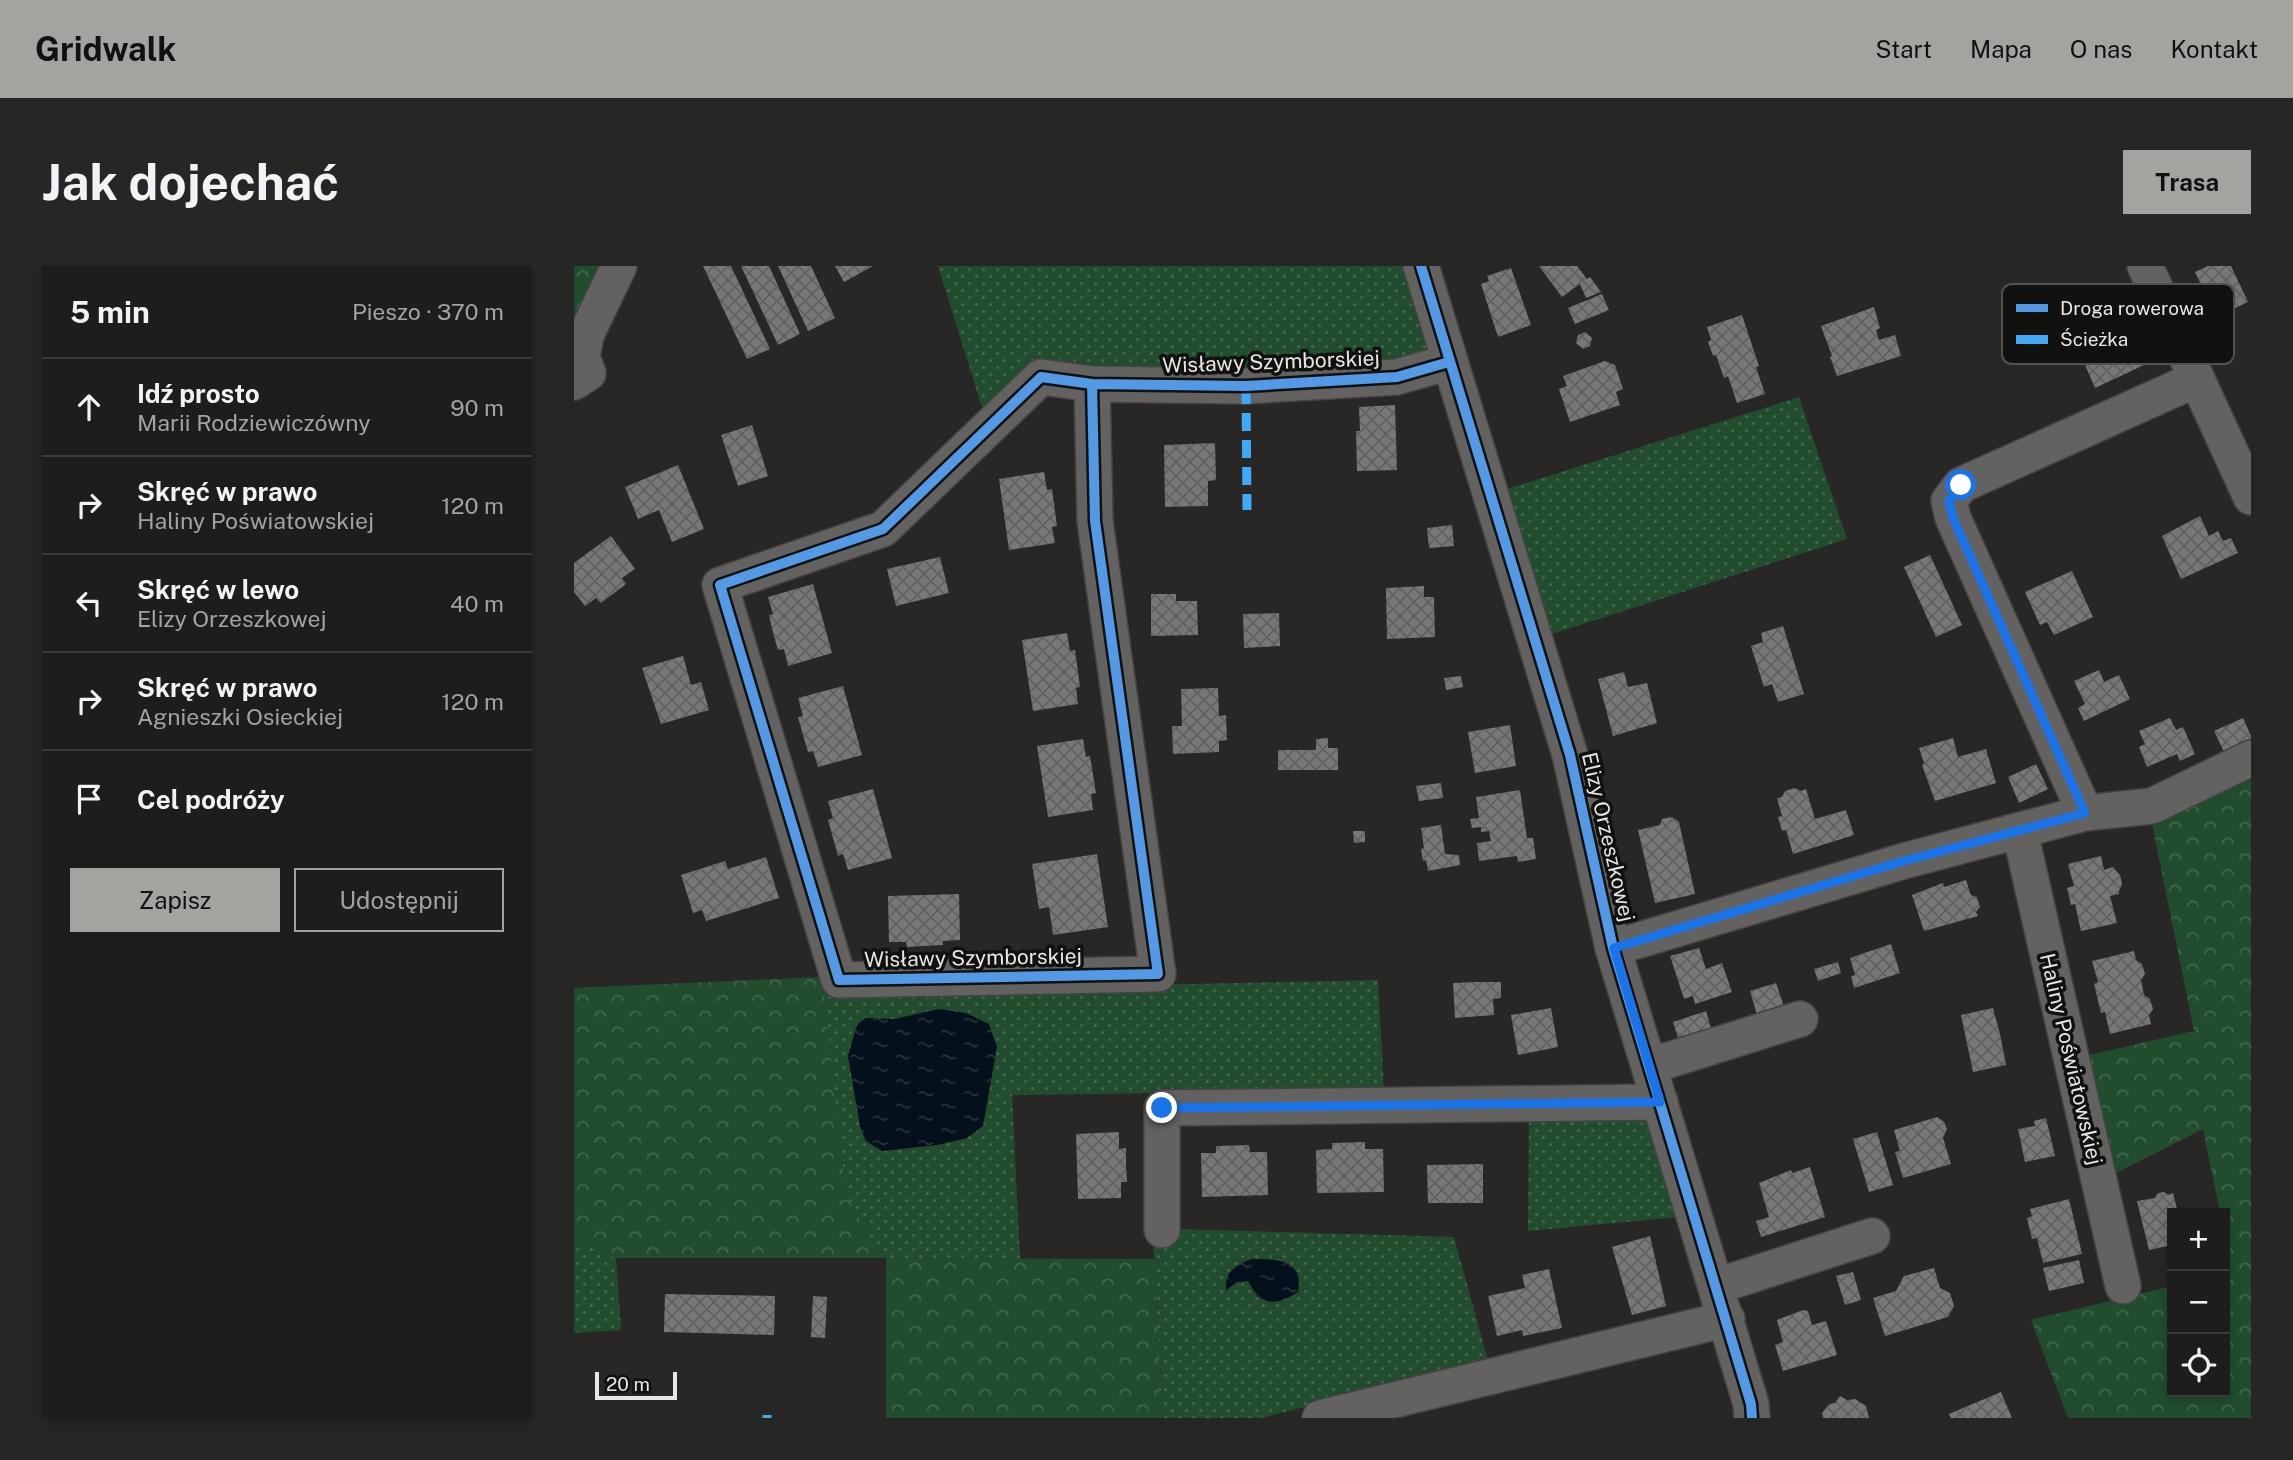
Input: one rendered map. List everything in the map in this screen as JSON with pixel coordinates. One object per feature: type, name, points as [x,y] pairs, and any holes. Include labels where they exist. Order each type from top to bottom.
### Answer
[{"type":"street","points":[[574,382],[588,373],[582,358],[586,335],[619,266]]},
{"type":"street","name":"Elizy Orzeszkowej","points":[[1421,266],[1570,755],[1614,948],[1727,1319],[1751,1404],[1752,1418]]},
{"type":"street","points":[[2145,266],[2153,284]]},
{"type":"street","name":"Wisławy Szymborskiej","points":[[1092,384],[1095,521],[1158,974],[839,980],[720,585],[883,529],[1041,377],[1092,384],[1246,386],[1397,377],[1449,362]]},
{"type":"street","points":[[2190,364],[2251,498]]},
{"type":"street","points":[[2085,813],[1953,518],[1949,501],[1961,485],[2197,379]]},
{"type":"street","points":[[1614,948],[1904,861],[2085,813],[2152,806],[2251,758]]},
{"type":"street","name":"Haliny Poświatowskiej","points":[[2020,832],[2123,1286]]},
{"type":"street","points":[[1650,1066],[1800,1019]]},
{"type":"street","points":[[1162,1230],[1162,1108],[1660,1102]]},
{"type":"street","points":[[1717,1286],[1872,1236]]},
{"type":"street","points":[[1320,1418],[1727,1319]]},
{"type":"green space","points":[[574,266],[614,266],[574,347]]},
{"type":"green space","points":[[938,266],[1406,266],[1431,355],[1409,363],[1246,376],[1034,369],[984,414]]},
{"type":"green space","points":[[1799,397],[1847,539],[1552,634],[1507,489]]},
{"type":"green space","points":[[2251,771],[2251,1418],[2068,1418],[2031,1320],[2167,1287],[2167,1397],[2230,1397],[2230,1208],[2219,1208],[2203,1129],[2112,1175],[2085,1056],[2194,1031],[2151,819]]},
{"type":"green space","points":[[822,977],[846,1196],[884,1258],[616,1258],[574,1240],[574,988]]},
{"type":"green space","points":[[1378,980],[1384,1090],[1012,1095],[1020,1259],[884,1258],[846,1197],[823,992]],"holes":[[[939,1009],[967,1138],[937,1145],[882,1151],[866,1141],[860,1126],[848,1056],[857,1025],[865,1018],[895,1019]]]},
{"type":"green space","points":[[1645,1114],[1679,1217],[1528,1231],[1529,1116]]},
{"type":"green space","points":[[1174,1229],[1454,1237],[1488,1360],[1261,1418],[1163,1418],[1153,1240]],"holes":[[[1252,1259],[1290,1264],[1258,1298],[1248,1281],[1237,1282],[1227,1290],[1243,1262]]]},
{"type":"green space","points":[[574,1240],[616,1258],[621,1330],[574,1333]]},
{"type":"green space","points":[[886,1258],[1154,1259],[1163,1418],[886,1418]]},
{"type":"water","points":[[939,1009],[966,1013],[989,1024],[997,1047],[983,1126],[967,1138],[937,1145],[882,1151],[866,1141],[860,1126],[848,1056],[857,1025],[865,1018],[895,1019]]},
{"type":"water","points":[[1252,1259],[1279,1261],[1293,1267],[1299,1281],[1298,1292],[1282,1300],[1269,1302],[1258,1295],[1248,1281],[1237,1282],[1226,1290],[1227,1278],[1232,1270]]},
{"type":"building","points":[[703,266],[731,266],[770,349],[747,359]]},
{"type":"building","points":[[741,266],[769,266],[800,334],[778,345]]},
{"type":"building","points":[[778,266],[811,266],[835,318],[808,331]]},
{"type":"building","points":[[835,266],[873,266],[844,282]]},
{"type":"building","points":[[1539,266],[1577,266],[1601,292],[1586,298],[1580,284],[1562,297]]},
{"type":"building","points":[[2208,266],[2231,266],[2248,302],[2234,309],[2234,284],[2201,284],[2195,272]]},
{"type":"building","points":[[1511,268],[1531,325],[1498,337],[1481,284],[1489,281],[1487,276]]},
{"type":"building","points":[[1602,294],[1609,310],[1575,324],[1568,308]]},
{"type":"building","points":[[1874,307],[1880,328],[1876,330],[1879,340],[1895,335],[1901,356],[1837,376],[1821,326]]},
{"type":"building","points":[[1742,315],[1765,394],[1737,403],[1728,376],[1724,378],[1716,355],[1713,356],[1707,327]]},
{"type":"building","points":[[1585,332],[1592,338],[1590,346],[1583,349],[1576,343],[1578,335]]},
{"type":"building","points":[[1605,361],[1615,365],[1623,389],[1616,392],[1620,405],[1570,422],[1559,389],[1567,386],[1563,376]]},
{"type":"building","points":[[2085,364],[2146,364],[2095,388]]},
{"type":"building","points":[[1395,405],[1397,470],[1357,471],[1356,431],[1360,431],[1359,407]]},
{"type":"building","points":[[752,425],[768,476],[738,486],[721,435]]},
{"type":"building","points":[[1215,443],[1216,480],[1208,481],[1208,506],[1165,507],[1164,445]]},
{"type":"building","points":[[678,465],[704,529],[672,542],[659,510],[638,519],[625,487]]},
{"type":"building","points":[[1044,472],[1047,490],[1052,489],[1057,526],[1052,527],[1055,543],[1009,550],[999,479]]},
{"type":"building","points":[[2200,516],[2209,536],[2218,531],[2223,541],[2231,538],[2238,553],[2181,579],[2162,536]]},
{"type":"building","points":[[1452,525],[1454,546],[1429,548],[1427,528]]},
{"type":"building","points":[[611,536],[635,569],[622,578],[626,584],[601,603],[596,598],[585,606],[574,592],[574,563]]},
{"type":"building","points":[[1930,555],[1962,625],[1936,637],[1904,567]]},
{"type":"building","points":[[940,557],[949,593],[896,606],[887,569]]},
{"type":"building","points":[[2072,571],[2093,617],[2054,635],[2047,622],[2040,625],[2025,592]]},
{"type":"building","points":[[813,584],[832,653],[788,666],[784,649],[778,650],[773,633],[769,615],[773,614],[768,597]]},
{"type":"building","points":[[1424,586],[1424,597],[1434,597],[1435,637],[1387,639],[1386,588]]},
{"type":"building","points":[[1151,594],[1176,594],[1176,601],[1197,601],[1198,635],[1151,636]]},
{"type":"building","points":[[1279,613],[1280,646],[1244,648],[1243,614]]},
{"type":"building","points":[[1783,626],[1804,694],[1778,702],[1772,684],[1764,687],[1751,646],[1763,642],[1761,633]]},
{"type":"building","points":[[1067,633],[1070,651],[1075,650],[1080,687],[1076,688],[1078,704],[1033,711],[1022,640]]},
{"type":"building","points":[[683,656],[691,685],[701,682],[709,710],[661,724],[642,668]]},
{"type":"building","points":[[2099,670],[2104,682],[2119,675],[2130,699],[2084,721],[2078,708],[2085,704],[2074,681]]},
{"type":"building","points":[[1624,672],[1628,687],[1647,683],[1657,723],[1613,736],[1598,679]]},
{"type":"building","points":[[1461,676],[1463,687],[1446,690],[1444,678]]},
{"type":"building","points":[[843,686],[862,755],[818,767],[813,751],[808,752],[803,735],[798,717],[803,716],[798,698]]},
{"type":"building","points":[[1218,688],[1219,716],[1226,715],[1227,740],[1219,741],[1219,752],[1173,754],[1172,726],[1182,726],[1181,689]]},
{"type":"building","points":[[2170,718],[2176,730],[2183,727],[2195,754],[2180,761],[2177,754],[2147,767],[2139,747],[2145,744],[2139,731]]},
{"type":"building","points":[[2243,718],[2251,736],[2251,749],[2228,760],[2214,731]]},
{"type":"building","points":[[1510,725],[1516,766],[1475,773],[1468,732]]},
{"type":"building","points":[[1328,738],[1328,748],[1338,748],[1338,770],[1278,770],[1278,750],[1316,750],[1316,739]]},
{"type":"building","points":[[1953,738],[1958,757],[1986,749],[1996,783],[1935,801],[1919,748]]},
{"type":"building","points":[[1083,739],[1086,757],[1090,756],[1096,793],[1091,794],[1093,810],[1048,817],[1037,746]]},
{"type":"building","points":[[2036,764],[2048,789],[2019,803],[2008,777]]},
{"type":"building","points":[[1441,783],[1443,798],[1419,801],[1416,786]]},
{"type":"building","points":[[1795,788],[1801,791],[1806,789],[1815,819],[1846,810],[1854,835],[1793,854],[1786,830],[1782,831],[1778,817],[1782,816],[1777,798],[1782,797],[1785,791]]},
{"type":"building","points":[[873,789],[892,858],[848,870],[843,854],[838,856],[828,820],[833,818],[828,801]]},
{"type":"building","points":[[1520,790],[1527,838],[1533,838],[1536,859],[1518,862],[1517,856],[1479,861],[1477,843],[1491,841],[1489,831],[1481,832],[1481,827],[1472,828],[1470,819],[1479,818],[1476,797]]},
{"type":"building","points":[[1672,817],[1679,822],[1695,894],[1655,903],[1638,830],[1660,825],[1662,819]]},
{"type":"building","points":[[1441,825],[1445,854],[1459,855],[1460,865],[1428,871],[1421,849],[1424,848],[1421,828]]},
{"type":"building","points":[[1353,831],[1365,831],[1365,842],[1354,843]]},
{"type":"building","points":[[1097,854],[1108,927],[1053,935],[1049,907],[1039,909],[1032,864]]},
{"type":"building","points":[[2101,856],[2104,870],[2113,867],[2120,875],[2122,884],[2119,894],[2110,896],[2117,923],[2081,931],[2075,904],[2071,905],[2067,888],[2074,886],[2068,864]]},
{"type":"building","points":[[766,857],[779,898],[706,921],[702,910],[693,913],[681,875],[725,861],[728,869]]},
{"type":"building","points":[[1966,880],[1971,895],[1977,897],[1980,907],[1976,912],[1978,916],[1924,931],[1912,895],[1943,883],[1944,887]]},
{"type":"building","points":[[959,894],[960,940],[943,941],[943,945],[907,947],[906,942],[889,942],[888,896]]},
{"type":"building","points":[[1891,944],[1900,973],[1854,988],[1851,976],[1855,975],[1850,958]]},
{"type":"building","points":[[1699,948],[1706,969],[1722,963],[1732,992],[1695,1004],[1693,996],[1684,999],[1670,956]]},
{"type":"building","points":[[2134,951],[2145,974],[2141,980],[2144,995],[2150,999],[2153,1009],[2149,1015],[2151,1024],[2110,1034],[2105,1012],[2101,1013],[2094,984],[2098,982],[2092,961]]},
{"type":"building","points":[[1838,962],[1841,973],[1818,981],[1814,969]]},
{"type":"building","points":[[1501,982],[1501,998],[1493,999],[1494,1015],[1455,1018],[1453,983]]},
{"type":"building","points":[[1776,983],[1784,1006],[1757,1015],[1750,991]]},
{"type":"building","points":[[1551,1008],[1558,1047],[1518,1055],[1511,1015]]},
{"type":"building","points":[[1993,1008],[2006,1065],[1973,1072],[1961,1015]]},
{"type":"building","points":[[1706,1011],[1711,1028],[1678,1038],[1673,1022]]},
{"type":"building","points":[[1937,1117],[1944,1122],[1947,1129],[1943,1138],[1951,1164],[1903,1178],[1895,1152],[1900,1151],[1894,1130]]},
{"type":"building","points":[[2046,1118],[2055,1156],[2025,1162],[2018,1129],[2035,1126],[2034,1121]]},
{"type":"building","points":[[1119,1132],[1119,1149],[1126,1148],[1127,1182],[1121,1182],[1121,1198],[1078,1199],[1076,1134]]},
{"type":"building","points":[[1877,1132],[1893,1185],[1869,1192],[1853,1139]]},
{"type":"building","points":[[1365,1142],[1365,1149],[1383,1149],[1384,1192],[1317,1193],[1316,1150],[1332,1149],[1332,1143]]},
{"type":"building","points":[[1249,1145],[1250,1152],[1267,1152],[1268,1195],[1202,1197],[1201,1153],[1216,1153],[1216,1146]]},
{"type":"building","points":[[1483,1164],[1483,1203],[1428,1203],[1427,1165]]},
{"type":"building","points":[[1810,1167],[1825,1217],[1761,1237],[1756,1221],[1769,1217],[1759,1183],[1791,1170],[1792,1173]]},
{"type":"building","points":[[2158,1193],[2173,1193],[2177,1208],[2167,1208],[2167,1246],[2149,1250],[2137,1201],[2155,1198]]},
{"type":"building","points":[[2069,1199],[2082,1254],[2043,1263],[2037,1238],[2032,1239],[2027,1218],[2032,1216],[2030,1209]]},
{"type":"building","points":[[1650,1236],[1666,1306],[1632,1315],[1612,1247]]},
{"type":"building","points":[[2079,1260],[2084,1283],[2049,1291],[2043,1268]]},
{"type":"building","points":[[1934,1268],[1940,1288],[1950,1293],[1954,1306],[1948,1317],[1885,1336],[1873,1298],[1896,1291],[1904,1276]]},
{"type":"building","points":[[1549,1269],[1562,1328],[1523,1336],[1522,1330],[1497,1336],[1488,1296],[1525,1288],[1522,1275]]},
{"type":"building","points":[[1853,1272],[1861,1300],[1845,1305],[1836,1276]]},
{"type":"building","points":[[665,1294],[775,1296],[774,1335],[664,1332]]},
{"type":"building","points":[[813,1296],[827,1297],[825,1338],[811,1337]]},
{"type":"building","points":[[1803,1310],[1808,1311],[1812,1325],[1826,1321],[1837,1355],[1783,1371],[1775,1345],[1783,1342],[1777,1320]]},
{"type":"building","points":[[2001,1392],[2012,1418],[1951,1418],[1949,1414]]},
{"type":"building","points":[[1840,1396],[1847,1400],[1855,1399],[1866,1406],[1869,1418],[1823,1418],[1822,1413]]},
{"type":"marked path","points":[[1246,386],[1247,510]]},
{"type":"cycle path","points":[[1421,266],[1570,755],[1613,948],[1751,1404],[1752,1418]]},
{"type":"cycle path","points":[[1092,384],[1095,521],[1158,974],[839,980],[720,585],[883,529],[1041,377],[1092,384],[1246,386],[1397,377],[1449,362]]},
{"type":"route","points":[[1162,1108],[1660,1102],[1614,948],[1904,861],[2085,813],[1953,518],[1949,501],[1961,485]]}]
